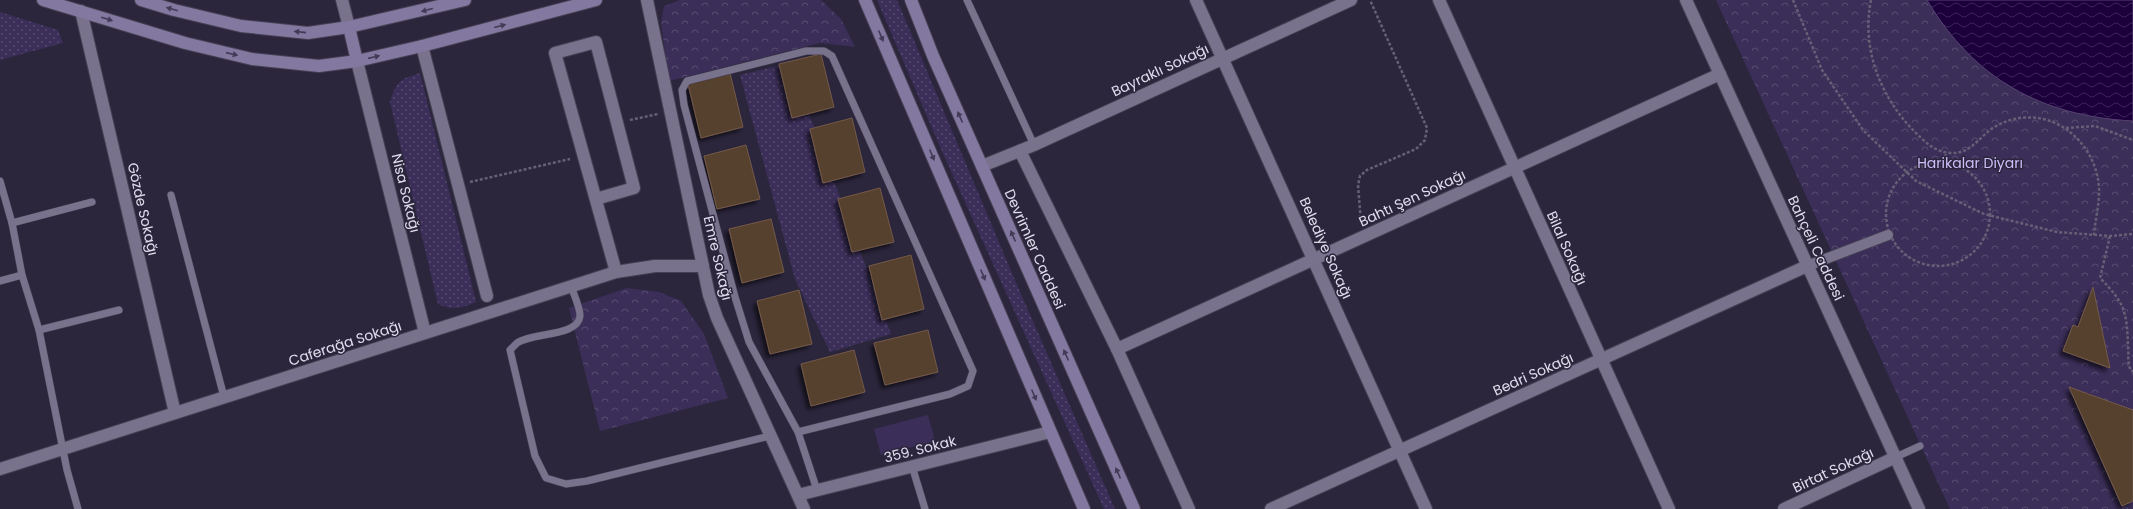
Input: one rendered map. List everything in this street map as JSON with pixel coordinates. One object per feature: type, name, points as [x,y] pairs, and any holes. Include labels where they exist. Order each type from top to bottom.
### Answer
[{"type":"main road","points":[[43,0],[185,43],[252,59],[319,66],[357,61],[422,46],[596,0]]},
{"type":"main road","points":[[141,0],[174,10],[241,26],[308,33],[349,28],[465,0]]},
{"type":"main road","points":[[865,0],[1084,509]]},
{"type":"main road","name":"Devrimler Caddesi","points":[[910,0],[1134,509]]},
{"type":"main road","points":[[349,28],[357,61]]},
{"type":"street","points":[[342,0],[349,28]]},
{"type":"street","name":"Emre Sokağı","points":[[647,0],[703,266],[717,318],[804,509]]},
{"type":"street","name":"Belediye Sokağı","points":[[1196,0],[1315,259],[1426,509]]},
{"type":"street","name":"Bayraklı Sokağı","points":[[982,166],[1034,145],[1223,57],[1327,6],[1351,0]]},
{"type":"street","name":"Bilal Sokağı","points":[[1439,0],[1669,509]]},
{"type":"street","name":"Bahçeli Caddesi","points":[[1686,0],[1919,509]]},
{"type":"street","name":"Gözde Sokağı","points":[[81,11],[175,413]]},
{"type":"street","points":[[596,199],[634,188],[596,42],[555,53],[616,272]]},
{"type":"street","points":[[422,46],[487,296]]},
{"type":"street","name":"Nisa Sokağı","points":[[357,61],[425,333]]},
{"type":"street","name":"Bahtı Şen Sokağı","points":[[1117,349],[1720,74]]},
{"type":"street","points":[[1020,151],[1117,349],[1189,509]]},
{"type":"street","points":[[1808,266],[1888,235]]},
{"type":"street","name":"Caferağa Sokağı","points":[[0,469],[616,272],[655,266],[703,266]]},
{"type":"street","name":"Bedri Sokağı","points":[[1271,509],[1808,266]]},
{"type":"street","name":"359. Sokak","points":[[798,495],[1050,432]]},
{"type":"street","name":"Birtat Sokağı","points":[[1784,509],[1896,457]]},
{"type":"lane","points":[[967,0],[1034,145]]},
{"type":"lane","points":[[798,432],[950,394],[968,386],[972,371],[832,56],[824,51],[806,51],[687,81],[682,90],[684,104],[749,342],[798,432],[817,490]]},
{"type":"lane","points":[[0,181],[12,223],[22,276],[39,330],[67,470],[78,509]]},
{"type":"lane","points":[[171,195],[224,397]]},
{"type":"lane","points":[[12,223],[92,202]]},
{"type":"lane","points":[[0,281],[22,276]]},
{"type":"lane","points":[[571,286],[580,315],[578,323],[572,329],[538,336],[517,343],[510,350],[535,456],[546,478],[566,484],[587,481],[770,436]]},
{"type":"lane","points":[[39,330],[119,310]]},
{"type":"lane","points":[[1896,457],[1920,446]]},
{"type":"lane","points":[[912,466],[922,508]]},
{"type":"path","points":[[1363,237],[1358,185],[1360,176],[1367,170],[1416,148],[1425,140],[1426,128],[1370,0]]},
{"type":"path","points":[[1793,0],[1822,70],[1863,130],[1916,181],[1991,216],[2057,232],[2110,236],[2133,234]]},
{"type":"path","points":[[1871,0],[1867,22],[1869,47],[1884,92],[1896,111],[1910,127],[1938,151],[1946,152],[1961,152],[1973,147],[1985,134],[1999,124],[2016,118],[2033,117],[2050,120],[2066,128],[2079,139],[2089,154],[2095,170],[2099,188],[2094,235]]},
{"type":"path","points":[[617,122],[670,111]]},
{"type":"path","points":[[2066,128],[2095,126],[2133,140]]},
{"type":"path","points":[[1944,162],[1946,152]]},
{"type":"path","points":[[458,185],[584,156]]},
{"type":"path","points":[[1934,161],[1944,162],[1962,167],[1974,176],[1986,194],[1991,216],[1985,238],[1969,256],[1948,266],[1924,266],[1903,254],[1888,235],[1884,212],[1891,189],[1906,171],[1920,164],[1934,161]]},
{"type":"path","points":[[2110,236],[2100,278],[2114,292],[2124,306],[2127,327],[2128,364],[2131,371],[2133,371]]},
{"type":"green space","points":[[680,0],[821,0],[841,19],[855,47],[820,43],[669,81],[661,22],[664,6]]},
{"type":"green space","points":[[877,0],[897,0],[1014,278],[1115,509],[1104,509],[941,149]]},
{"type":"green space","name":"Harikalar Diyarı","points":[[1716,0],[2133,0],[2133,509],[1950,509]]},
{"type":"green space","points":[[0,12],[58,30],[63,43],[0,60]]},
{"type":"green space","points":[[790,63],[891,334],[830,352],[795,279],[740,75]]},
{"type":"green space","points":[[420,73],[476,302],[457,308],[438,304],[390,102],[394,90],[400,82],[408,77]]},
{"type":"green space","points":[[627,288],[659,292],[681,301],[704,334],[728,398],[600,431],[569,308]]},
{"type":"green space","points":[[928,415],[935,441],[881,455],[874,429]]},
{"type":"water","points":[[1927,0],[2133,0],[2133,121],[2100,118],[2069,111],[2040,101],[2013,88],[1989,72],[1966,52],[1946,28]]},
{"type":"building","points":[[821,54],[834,107],[792,118],[779,64]]},
{"type":"building","points":[[730,73],[743,127],[701,138],[688,84]]},
{"type":"building","points":[[852,118],[865,172],[823,183],[810,129]]},
{"type":"building","points":[[746,145],[760,199],[717,209],[704,156]]},
{"type":"building","points":[[880,188],[894,242],[852,252],[838,199]]},
{"type":"building","points":[[771,219],[784,272],[742,283],[729,229]]},
{"type":"building","points":[[911,255],[924,309],[882,320],[869,266]]},
{"type":"building","points":[[2093,287],[2110,368],[2063,351],[2073,325],[2078,327]]},
{"type":"building","points":[[799,290],[812,344],[770,354],[757,301]]},
{"type":"building","points":[[928,330],[938,372],[885,385],[874,343]]},
{"type":"building","points":[[854,350],[865,392],[811,406],[801,364]]},
{"type":"building","points":[[2069,387],[2133,410],[2133,501],[2122,506]]}]
